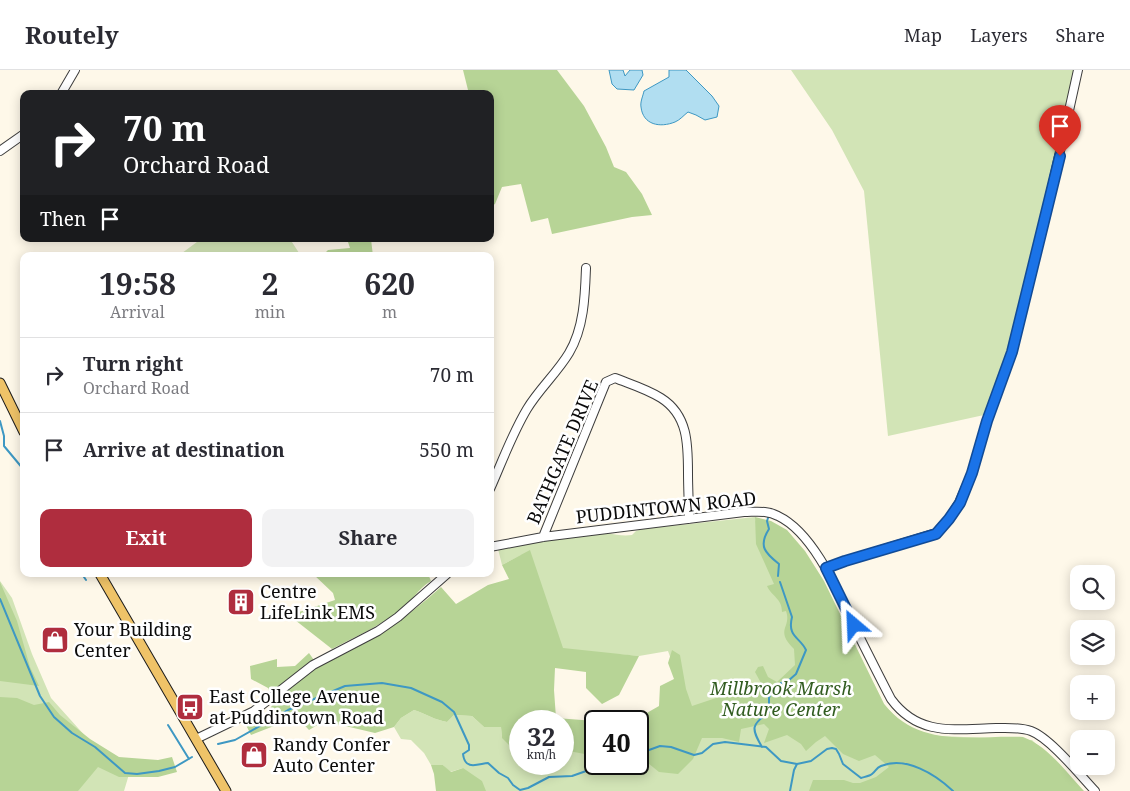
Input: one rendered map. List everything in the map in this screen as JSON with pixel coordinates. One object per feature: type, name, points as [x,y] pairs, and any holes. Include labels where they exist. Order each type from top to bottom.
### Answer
[{"type":"main road","points":[[0,383],[20,424]]},
{"type":"main road","points":[[102,577],[226,791]]},
{"type":"street","points":[[63,90],[75,70]]},
{"type":"street","points":[[826,568],[936,534],[960,503],[972,473],[987,421],[1012,352],[1078,70]]},
{"type":"street","points":[[0,151],[20,137]]},
{"type":"street","points":[[494,480],[529,406],[570,352],[577,335],[583,307],[586,268]]},
{"type":"street","name":"BATHGATE DRIVE","points":[[543,537],[606,382],[611,378],[661,398],[681,418],[688,444],[688,519]]},
{"type":"street","name":"PUDDINTOWN ROAD","points":[[494,545],[543,537],[744,512],[763,512],[777,515],[791,524],[812,547],[826,568],[885,687],[895,704],[905,715],[923,725],[940,728],[1016,728],[1030,731],[1046,741],[1095,791]]},
{"type":"street","points":[[196,739],[254,711],[314,666],[392,622],[445,577]]},
{"type":"green space","points":[[463,70],[557,70],[584,106],[606,147],[614,167],[626,172],[642,194],[652,215],[632,217],[552,234],[548,218],[531,222],[521,184],[502,187],[494,205],[494,90],[468,90]]},
{"type":"green space","points":[[791,70],[1079,70],[994,418],[984,415],[888,436],[864,191],[832,130]]},
{"type":"green space","points":[[197,242],[292,242],[298,252],[183,252]]},
{"type":"green space","points":[[348,242],[371,242],[373,252],[326,252],[328,250],[350,248]]},
{"type":"green space","name":"Millbrook Marsh Nature Center","points":[[755,517],[755,520],[874,684],[884,704],[901,723],[920,735],[1032,740],[1082,791],[465,791],[463,768],[450,772],[443,765],[431,765],[424,753],[411,740],[401,739],[394,727],[401,718],[414,710],[447,722],[454,715],[472,716],[484,727],[501,727],[502,738],[509,735],[509,775],[574,775],[574,728],[584,733],[584,775],[649,775],[649,739],[694,724],[668,651],[639,656],[616,654],[550,657],[521,555],[502,565],[498,549],[608,533],[632,535],[642,529]]},
{"type":"green space","points":[[755,517],[771,521],[787,530],[805,551],[824,581],[884,704],[898,718],[914,728],[930,734],[948,737],[1023,737],[1049,753],[1084,791],[809,791],[813,780],[844,780],[860,783],[876,777],[889,767],[875,755],[859,761],[843,754],[825,736],[806,751],[801,744],[787,735],[764,743],[769,729],[764,724],[741,729],[739,742],[722,738],[702,738],[693,759],[678,774],[659,772],[649,764],[649,712],[659,706],[660,686],[674,679],[668,663],[672,650],[680,655],[686,689],[692,706],[761,683],[755,672],[758,667],[763,666],[768,677],[777,682],[795,665],[794,649],[784,633],[787,621],[786,611],[782,612],[779,601],[767,586],[774,584],[756,544]]},
{"type":"green space","points":[[530,550],[563,648],[639,656],[619,695],[602,704],[586,688],[586,672],[555,668],[555,710],[509,710],[509,745],[502,738],[501,727],[484,727],[472,716],[454,715],[447,722],[414,710],[401,718],[394,727],[375,733],[324,721],[309,730],[294,714],[274,726],[251,735],[245,723],[267,712],[275,702],[268,688],[251,679],[250,666],[277,659],[277,667],[295,666],[309,653],[318,666],[335,659],[383,632],[413,611],[441,587],[456,604],[488,585],[509,579],[502,565]]},
{"type":"green space","points":[[316,577],[429,577],[431,581],[422,587],[400,611],[332,649],[295,620],[293,614],[335,600],[333,593]]},
{"type":"green space","points":[[0,581],[12,598],[32,654],[51,698],[87,738],[130,771],[124,791],[0,791]]},
{"type":"green space","points":[[0,582],[17,621],[30,667],[39,686],[0,681]]},
{"type":"green space","points":[[0,697],[17,698],[34,705],[49,702],[60,715],[90,739],[119,757],[158,760],[172,757],[177,772],[158,777],[119,777],[98,767],[78,791],[0,791]]},
{"type":"green space","points":[[574,719],[584,720],[584,754],[574,752]]},
{"type":"green space","points":[[431,765],[443,765],[451,772],[463,768],[482,781],[486,791],[436,791]]},
{"type":"water","points":[[609,70],[623,70],[625,76],[630,70],[642,70],[643,75],[634,90],[617,89],[612,84]]},
{"type":"water","points":[[669,70],[686,70],[712,96],[719,106],[717,117],[705,120],[688,112],[677,121],[664,125],[653,124],[645,118],[641,105],[644,91],[669,77]]},
{"type":"waterway","points":[[0,421],[4,436],[4,446],[20,465]]},
{"type":"waterway","points":[[769,515],[767,521],[769,529],[764,545],[767,553],[779,564],[778,576]]},
{"type":"waterway","points":[[762,747],[756,735],[756,724],[769,712],[771,692],[779,689],[781,683],[788,681],[796,674],[806,650],[791,629],[792,617],[780,582]]},
{"type":"waterway","points":[[0,599],[40,696],[54,717],[72,733],[95,747],[125,773],[137,774],[159,771],[175,767],[192,757]]},
{"type":"waterway","points":[[218,744],[235,740],[288,710],[345,686],[382,683],[411,688],[442,702],[454,712],[469,745],[469,750],[463,754],[466,763],[469,765],[488,763],[520,790],[549,777],[572,776],[584,772]]},
{"type":"waterway","points":[[168,725],[189,759]]},
{"type":"waterway","points":[[649,750],[660,746],[671,747],[694,755],[702,753],[713,744],[725,742],[766,747],[781,761],[797,764]]},
{"type":"waterway","points":[[790,791],[797,764],[811,761],[827,749],[832,748],[836,749],[843,764],[861,778],[871,775],[881,766],[900,763],[920,768],[953,791]]},
{"type":"place","name":"Centre LifeLink EMS","points":[[241,602]]},
{"type":"place","name":"Your Building Center","points":[[55,640]]},
{"type":"place","name":"East College Avenue at Puddintown Road","points":[[190,707]]},
{"type":"place","name":"Randy Confer Auto Center","points":[[254,755]]},
{"type":"route","points":[[854,625],[826,568],[936,534],[960,503],[972,473],[987,421],[1012,352],[1060,156]]}]
